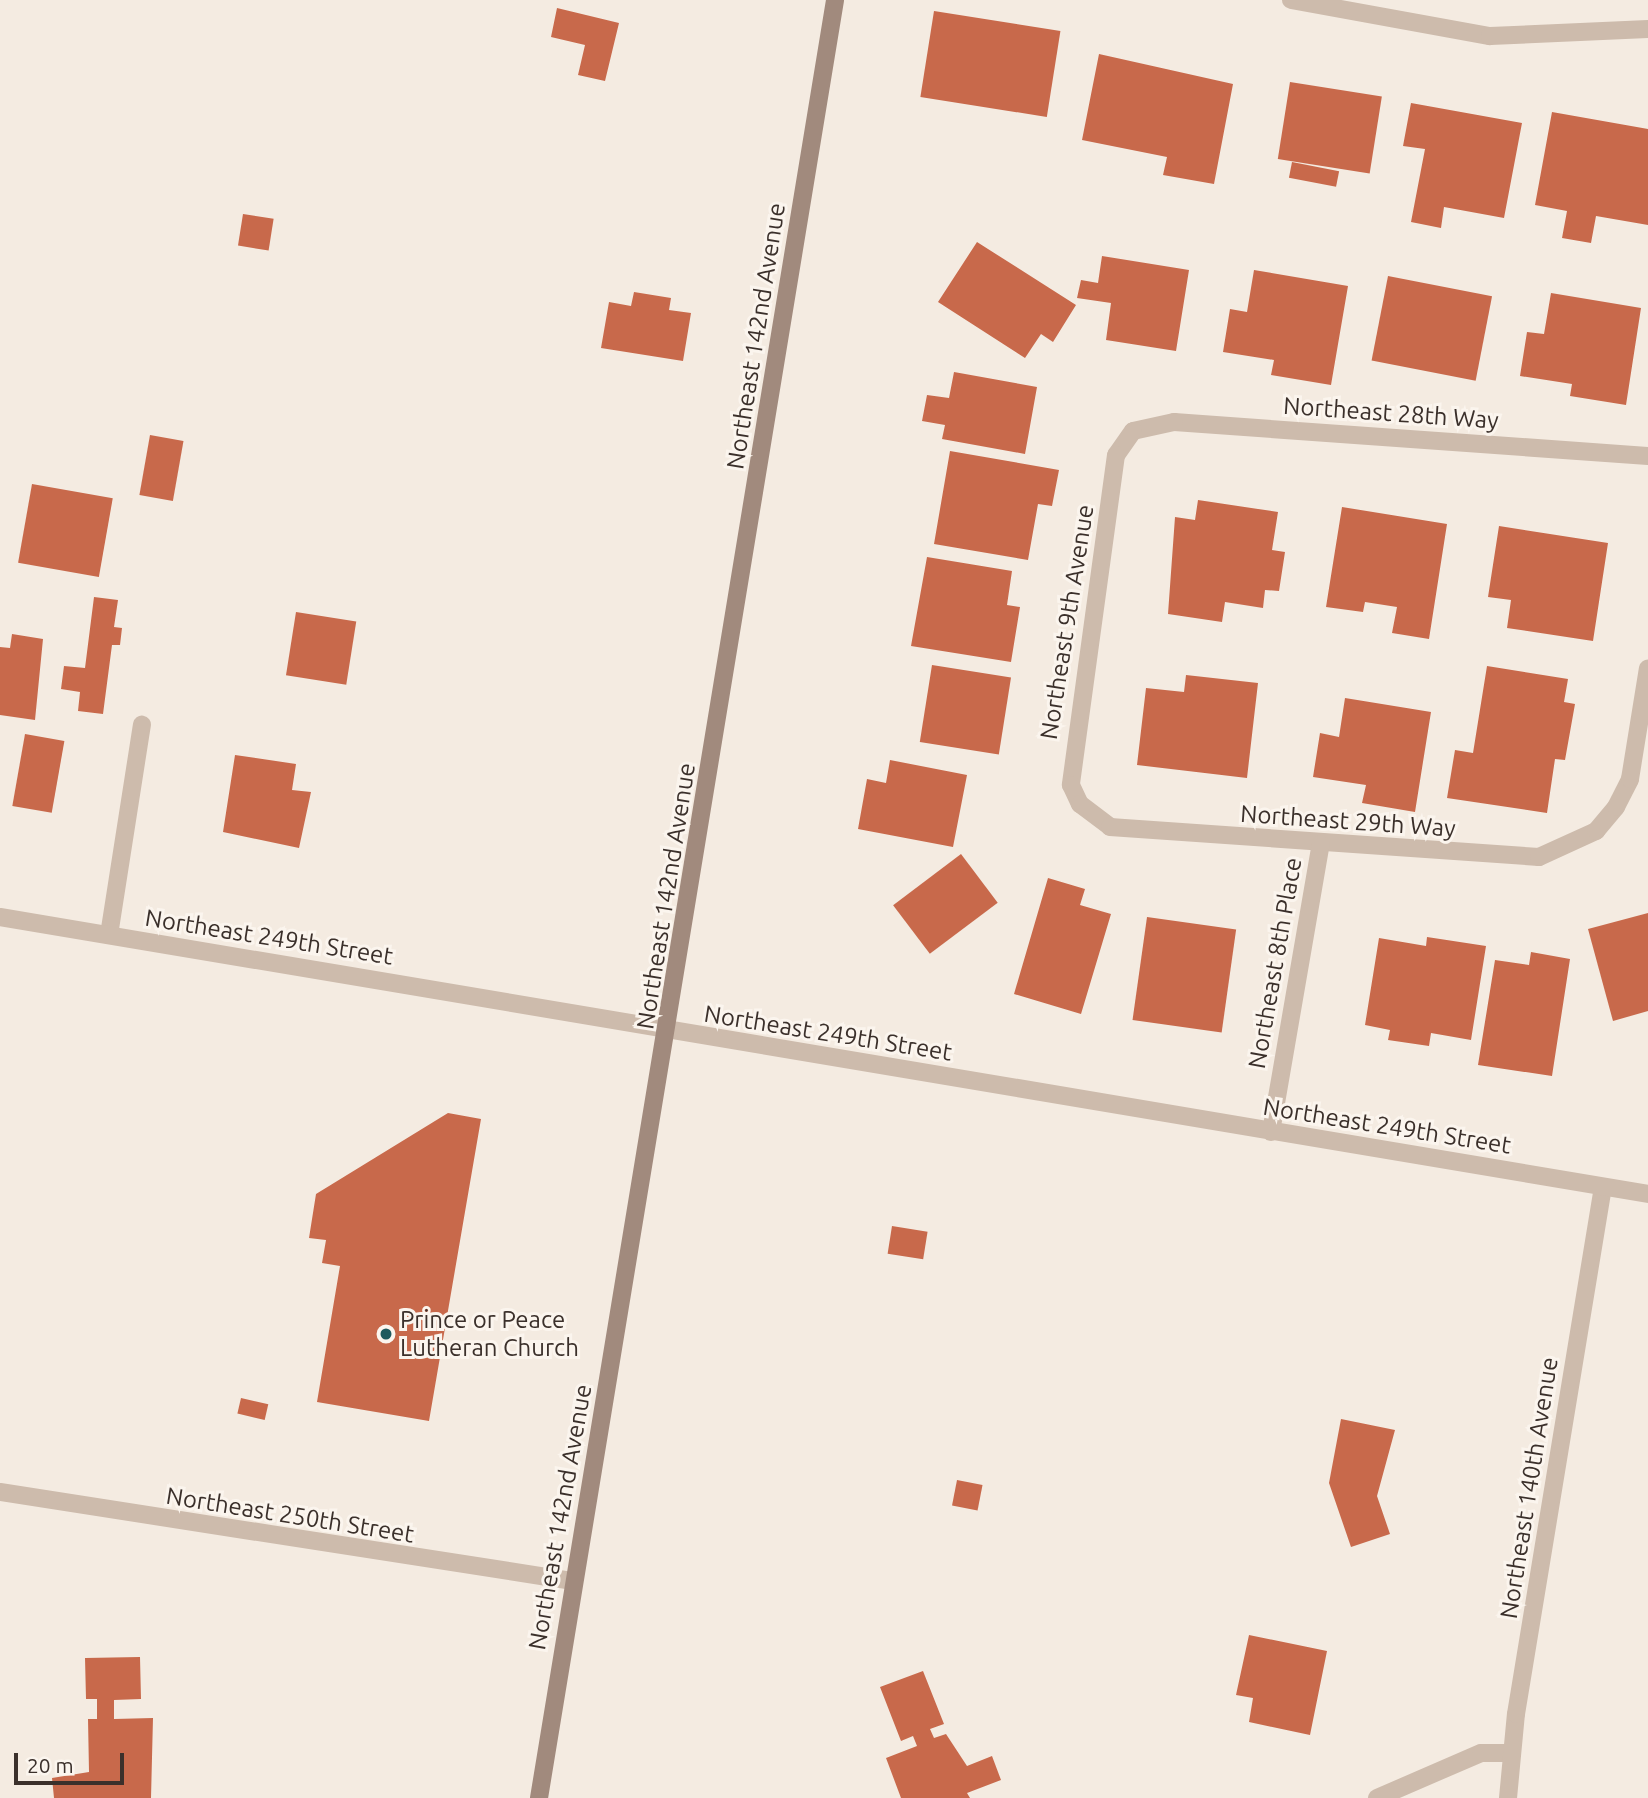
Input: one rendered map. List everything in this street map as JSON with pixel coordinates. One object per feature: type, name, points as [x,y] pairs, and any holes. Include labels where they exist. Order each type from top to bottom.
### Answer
[{"type":"main road","name":"Northeast 142nd Avenue","points":[[538,1798],[669,1031],[835,0]]},
{"type":"street","points":[[1291,0],[1490,36],[1648,29]]},
{"type":"street","name":"Northeast 28th Way","points":[[1133,431],[1160,421],[1648,456]]},
{"type":"street","name":"Northeast 9th Avenue","points":[[1093,818],[1071,785],[1070,766],[1116,455],[1133,431]]},
{"type":"street","name":"Northeast 29th Way","points":[[1093,818],[1130,830],[1539,857],[1596,831],[1630,779],[1648,667]]},
{"type":"street","points":[[109,935],[142,726]]},
{"type":"street","name":"Northeast 8th Place","points":[[1271,1132],[1321,844]]},
{"type":"street","name":"Northeast 249th Street","points":[[0,918],[1648,1194]]},
{"type":"street","name":"Northeast 140th Avenue","points":[[1508,1798],[1512,1753],[1603,1187]]},
{"type":"street","name":"Northeast 250th Street","points":[[0,1492],[573,1581]]},
{"type":"street","points":[[1377,1798],[1481,1753],[1512,1753]]},
{"type":"building","points":[[557,8],[619,23],[605,81],[578,75],[585,45],[551,37]]},
{"type":"building","points":[[934,11],[1060,31],[1047,117],[920,97]]},
{"type":"building","points":[[1099,54],[1233,84],[1214,184],[1163,175],[1167,157],[1082,140]]},
{"type":"building","points":[[1290,82],[1382,97],[1370,174],[1278,159]]},
{"type":"building","points":[[1411,103],[1522,123],[1504,218],[1444,207],[1441,228],[1411,222],[1425,149],[1403,146]]},
{"type":"building","points":[[1552,112],[1648,129],[1648,225],[1596,216],[1591,243],[1562,238],[1567,211],[1535,205]]},
{"type":"building","points":[[1292,162],[1339,171],[1336,187],[1289,178]]},
{"type":"building","points":[[243,214],[274,219],[269,250],[238,246]]},
{"type":"building","points":[[977,242],[1076,305],[1053,342],[1041,334],[1025,358],[938,302]]},
{"type":"building","points":[[1102,256],[1189,270],[1176,351],[1106,340],[1111,303],[1077,298],[1081,280],[1098,283]]},
{"type":"building","points":[[1254,270],[1348,286],[1331,385],[1271,375],[1274,360],[1223,352],[1230,309],[1247,312]]},
{"type":"building","points":[[1388,276],[1492,296],[1476,381],[1372,360]]},
{"type":"building","points":[[634,292],[671,298],[669,310],[691,313],[683,361],[601,348],[609,302],[631,306]]},
{"type":"building","points":[[1551,293],[1641,308],[1626,405],[1570,396],[1572,384],[1520,376],[1527,332],[1544,334]]},
{"type":"building","points":[[954,372],[1037,387],[1025,454],[942,439],[945,425],[922,421],[927,395],[949,398]]},
{"type":"building","points":[[150,435],[183,441],[173,501],[139,495]]},
{"type":"building","points":[[950,451],[1059,470],[1052,506],[1038,504],[1028,560],[934,544]]},
{"type":"building","points":[[32,484],[113,498],[99,577],[18,563]]},
{"type":"building","points":[[1198,500],[1278,512],[1272,550],[1285,552],[1279,591],[1265,590],[1263,608],[1225,602],[1222,622],[1168,614],[1175,517],[1195,520]]},
{"type":"building","points":[[1342,507],[1447,524],[1429,639],[1392,633],[1397,607],[1365,602],[1363,612],[1326,607]]},
{"type":"building","points":[[1499,526],[1608,543],[1593,641],[1507,628],[1511,600],[1488,597]]},
{"type":"building","points":[[927,557],[1012,571],[1007,605],[1020,607],[1011,662],[911,646]]},
{"type":"building","points":[[94,597],[118,600],[114,627],[122,628],[120,645],[112,645],[103,714],[78,711],[80,692],[61,689],[64,666],[85,668]]},
{"type":"building","points":[[296,612],[356,622],[346,685],[286,675]]},
{"type":"building","points":[[12,634],[43,639],[35,720],[0,715],[0,647],[10,648]]},
{"type":"building","points":[[932,665],[1011,678],[999,755],[920,742]]},
{"type":"building","points":[[1487,666],[1568,679],[1564,702],[1575,704],[1565,760],[1555,759],[1547,813],[1447,798],[1455,750],[1473,753]]},
{"type":"building","points":[[1186,675],[1258,683],[1247,778],[1137,765],[1146,688],[1184,692]]},
{"type":"building","points":[[1345,698],[1431,712],[1415,812],[1362,803],[1366,785],[1313,777],[1320,733],[1339,737]]},
{"type":"building","points":[[25,734],[64,741],[52,813],[12,806]]},
{"type":"building","points":[[235,755],[296,764],[292,790],[311,792],[299,848],[223,832]]},
{"type":"building","points":[[890,760],[967,775],[953,847],[858,829],[867,779],[886,783]]},
{"type":"building","points":[[961,854],[998,903],[930,954],[893,905]]},
{"type":"building","points":[[1048,878],[1085,889],[1080,905],[1111,914],[1081,1014],[1014,994]]},
{"type":"building","points":[[1648,913],[1648,1011],[1613,1021],[1588,929]]},
{"type":"building","points":[[1147,917],[1236,930],[1222,1033],[1133,1020]]},
{"type":"building","points":[[1427,937],[1486,946],[1471,1040],[1431,1033],[1429,1046],[1388,1040],[1390,1030],[1365,1025],[1379,938],[1426,946]]},
{"type":"building","points":[[1531,952],[1570,959],[1552,1076],[1478,1065],[1495,960],[1529,965]]},
{"type":"building","name":"Prince or Peace Lutheran Church","points":[[448,1113],[481,1119],[429,1421],[317,1402],[340,1266],[322,1263],[326,1240],[309,1238],[316,1194]]},
{"type":"building","points":[[892,1226],[928,1232],[923,1259],[888,1254]]},
{"type":"building","points":[[241,1398],[268,1404],[265,1420],[237,1414]]},
{"type":"building","points":[[1341,1419],[1395,1430],[1377,1496],[1390,1534],[1351,1547],[1329,1483]]},
{"type":"building","points":[[957,1480],[983,1485],[978,1510],[952,1506]]},
{"type":"building","points":[[1249,1635],[1327,1651],[1310,1735],[1249,1722],[1253,1698],[1236,1695]]},
{"type":"building","points":[[140,1657],[141,1699],[114,1700],[114,1719],[153,1718],[151,1798],[54,1798],[52,1778],[89,1772],[88,1719],[97,1719],[97,1699],[86,1699],[85,1658]]},
{"type":"building","points":[[923,1671],[944,1724],[930,1729],[934,1738],[946,1734],[967,1766],[992,1756],[1001,1780],[967,1793],[970,1798],[901,1798],[886,1758],[917,1746],[913,1736],[901,1741],[880,1687]]},
{"type":"place","name":"Prince or Peace Lutheran Church","points":[[386,1334]]}]
